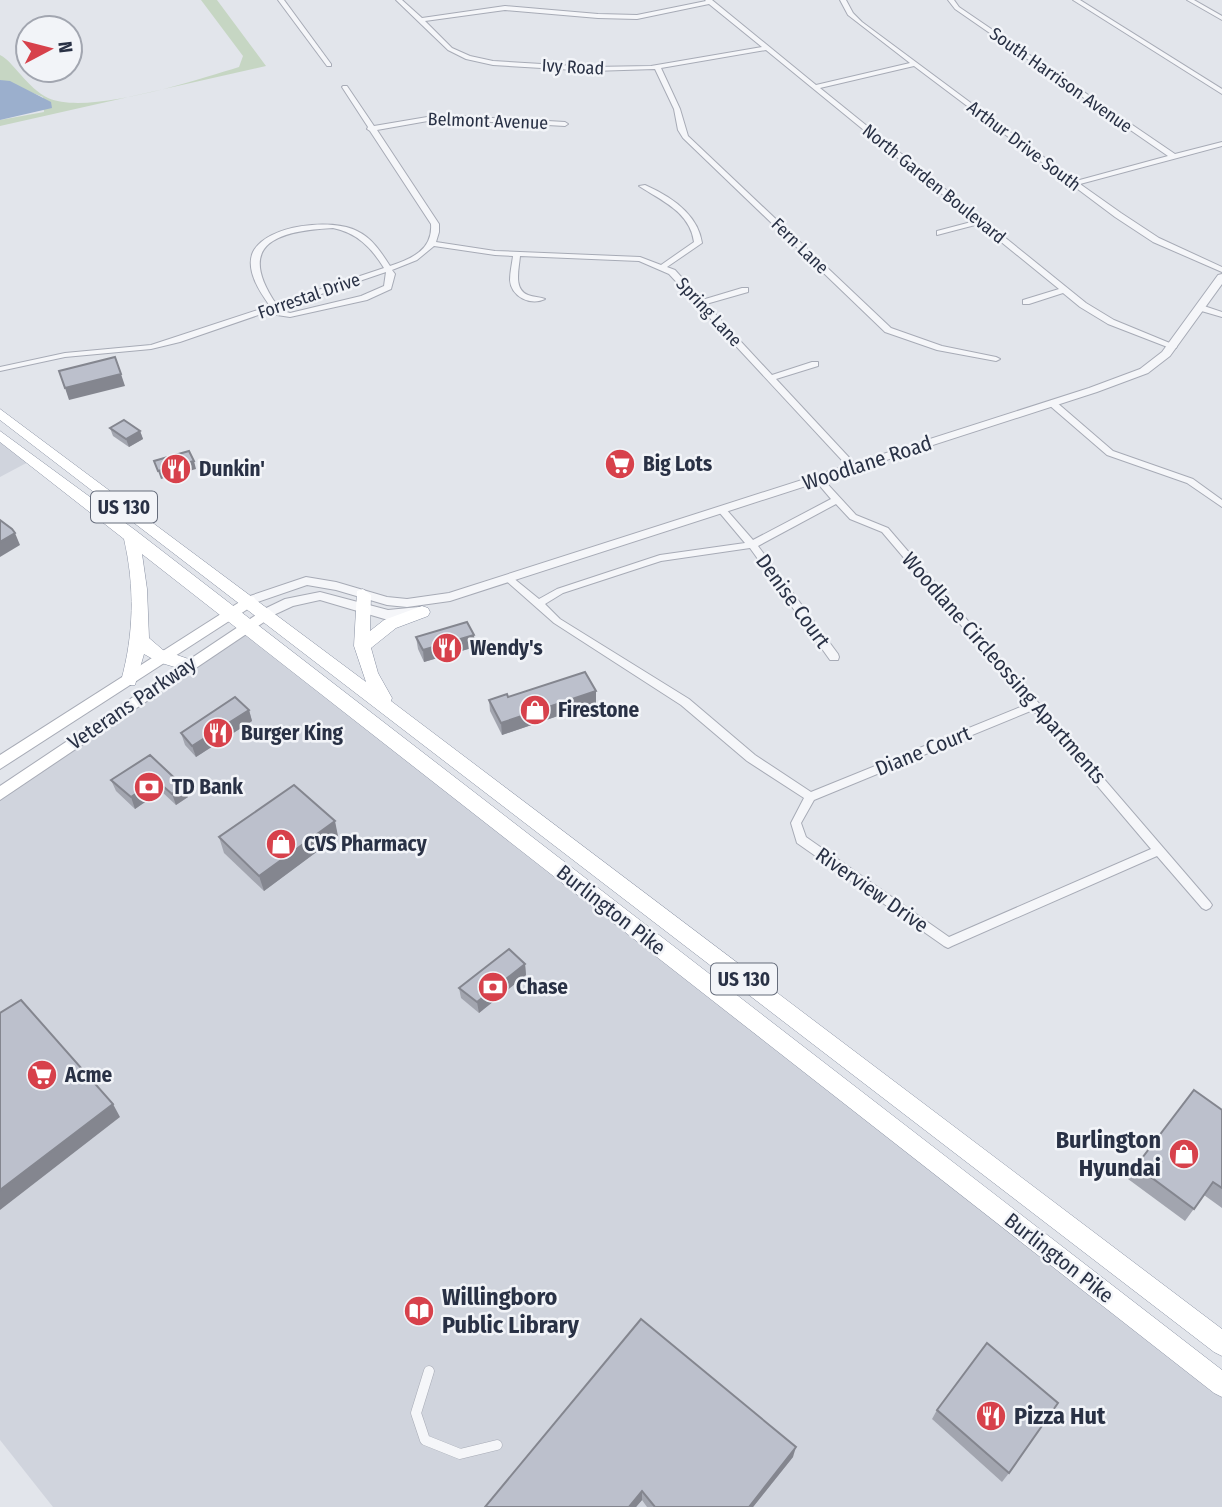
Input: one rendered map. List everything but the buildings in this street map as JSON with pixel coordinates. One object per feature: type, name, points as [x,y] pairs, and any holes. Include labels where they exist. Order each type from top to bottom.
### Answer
[{"type":"highway","name":"Burlington Pike","points":[[0,413],[1222,1345]]},
{"type":"highway","name":"Burlington Pike","points":[[0,435],[1222,1385]]},
{"type":"highway","points":[[129,681],[138,630],[137,561],[130,534]]},
{"type":"highway","points":[[363,601],[362,646],[366,670],[397,715]]},
{"type":"highway","points":[[362,646],[390,624],[422,612]]},
{"type":"highway","points":[[138,630],[143,645],[164,659],[188,665]]},
{"type":"main road","name":"Veterans Parkway","points":[[0,794],[188,665],[238,620],[249,601]]},
{"type":"main road","name":"Veterans Parkway","points":[[0,763],[164,659],[238,620],[265,614]]},
{"type":"street","points":[[281,0],[329,65]]},
{"type":"street","name":"Ivy Road","points":[[400,0],[440,41],[455,52],[484,62],[592,69],[658,67],[767,48]]},
{"type":"street","name":"Arthur Drive South","points":[[844,0],[850,14],[860,23],[1075,183],[1156,240],[1222,270]]},
{"type":"street","name":"South Harrison Avenue","points":[[951,0],[957,8],[1174,157]]},
{"type":"street","points":[[1076,0],[1222,92]]},
{"type":"street","points":[[1190,0],[1222,18]]},
{"type":"street","points":[[422,20],[469,11],[505,8],[627,17],[710,1]]},
{"type":"street","name":"North Garden Boulevard","points":[[710,1],[1064,290],[1111,321],[1174,346]]},
{"type":"street","points":[[816,87],[914,64]]},
{"type":"street","name":"Fern Lane","points":[[658,67],[677,108],[679,126],[685,136],[888,330],[940,348],[996,359]]},
{"type":"street","points":[[345,87],[370,129],[430,214],[436,231],[432,244]]},
{"type":"street","name":"Belmont Avenue","points":[[370,129],[439,117],[565,124]]},
{"type":"street","points":[[1075,183],[1222,145]]},
{"type":"street","points":[[643,186],[661,193],[694,226],[698,234],[698,243],[663,267]]},
{"type":"street","points":[[940,233],[979,222]]},
{"type":"street","points":[[323,226],[349,229],[366,239],[388,269],[391,278],[388,287],[370,297],[290,315],[280,313],[275,308],[253,262],[256,251],[274,237],[323,226]]},
{"type":"street","name":"Spring Lane","points":[[432,244],[517,253],[640,259],[663,267],[701,303],[854,468]]},
{"type":"street","name":"Forrestal Drive","points":[[0,369],[65,355],[164,344],[388,269],[417,257],[432,244]]},
{"type":"street","points":[[517,253],[514,282],[519,293],[529,299],[541,299]]},
{"type":"street","name":"Woodlane Road","points":[[249,601],[306,581],[336,586],[388,615],[422,612],[471,591],[1052,403],[1144,371],[1174,346],[1222,277]]},
{"type":"street","points":[[701,303],[745,290]]},
{"type":"street","points":[[1026,302],[1064,290]]},
{"type":"street","points":[[1201,308],[1222,315]]},
{"type":"street","points":[[771,378],[815,364]]},
{"type":"street","points":[[1052,403],[1110,453],[1189,481],[1222,504]]},
{"type":"street","name":"Woodlane Circleossing Apartments","points":[[818,479],[853,517],[885,530],[1206,905]]},
{"type":"street","points":[[539,604],[560,591],[660,558],[752,545],[836,500]]},
{"type":"street","name":"Denise Court","points":[[722,510],[752,545],[834,657]]},
{"type":"street","points":[[509,579],[557,621],[685,702],[751,758],[810,797]]},
{"type":"street","name":"Woodlane Road","points":[[265,614],[290,602],[320,596],[407,603],[471,591]]},
{"type":"street","name":"Diane Court","points":[[810,797],[1036,705]]},
{"type":"street","name":"Riverview Drive","points":[[810,797],[796,823],[801,840],[948,943],[1160,850]]},
{"type":"street","points":[[429,1371],[416,1413],[425,1440],[450,1455],[475,1453],[497,1445]]},
{"type":"shaded area","points":[[0,435],[32,460],[0,477]]},
{"type":"shaded area","points":[[246,626],[1222,1385],[1222,1507],[53,1507],[0,1440],[0,794]]},
{"type":"green space","points":[[201,0],[217,0],[266,66],[154,91],[239,67],[243,56]]},
{"type":"green space","points":[[0,55],[14,67],[14,84],[30,84],[48,98],[89,103],[135,96],[0,126],[0,120],[44,112],[43,97],[0,80]]},
{"type":"water","points":[[0,80],[10,81],[51,102],[52,108],[0,120]]},
{"type":"place","name":"Big Lots","points":[[620,464]]},
{"type":"place","name":"Dunkin'","points":[[176,469]]},
{"type":"place","name":"Wendy's","points":[[447,648]]},
{"type":"place","name":"Firestone","points":[[535,710]]},
{"type":"place","name":"Burger King","points":[[218,733]]},
{"type":"place","name":"TD Bank","points":[[149,787]]},
{"type":"place","name":"CVS Pharmacy","points":[[281,844]]},
{"type":"place","name":"Chase","points":[[493,987]]},
{"type":"place","name":"Acme","points":[[42,1075]]},
{"type":"place","name":"Burlington Hyundai","points":[[1184,1154]]},
{"type":"place","name":"Willingboro Public Library","points":[[419,1311]]},
{"type":"place","name":"Pizza Hut","points":[[991,1416]]}]
